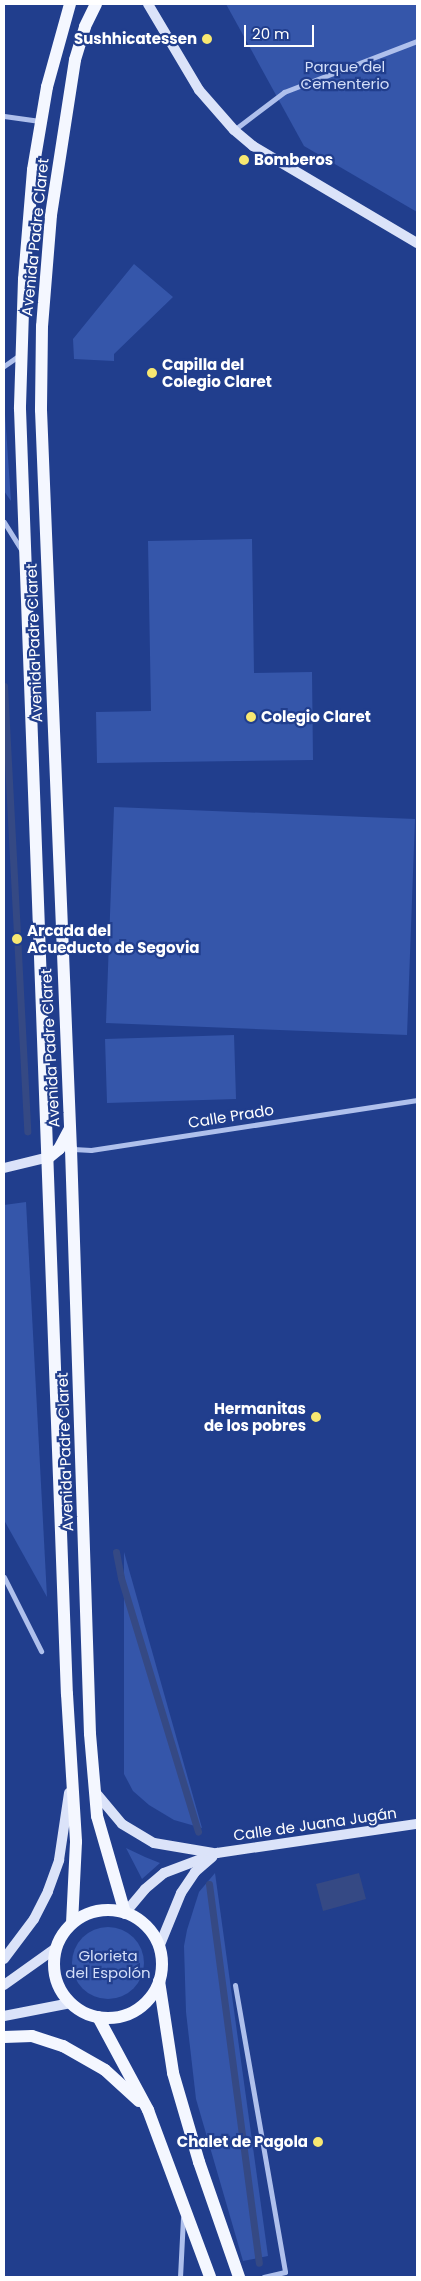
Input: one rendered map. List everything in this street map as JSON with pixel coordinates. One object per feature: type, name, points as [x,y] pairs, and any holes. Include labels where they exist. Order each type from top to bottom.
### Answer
[{"type":"main road","name":"Avenida Padre Claret","points":[[70,4],[40,121],[33,170],[20,355],[25,556],[71,1770],[76,1842],[72,1923]]},
{"type":"main road","name":"Avenida Padre Claret","points":[[96,4],[85,27],[75,60],[62,130],[51,215],[42,326],[41,410],[72,1174],[94,1791],[102,1838],[125,1913]]},
{"type":"main road","points":[[70,1128],[65,1140],[48,1157],[62,1162],[72,1174]]},
{"type":"main road","points":[[159,1981],[149,1998],[135,2010],[117,2017],[98,2016],[71,2003],[57,1982],[54,1965],[56,1948],[72,1923],[96,1911],[125,1913],[145,1925],[159,1947],[161,1958],[159,1981],[173,2073],[199,2162],[239,2277]]},
{"type":"main road","points":[[98,2016],[148,2110],[184,2202],[210,2277]]},
{"type":"main road","points":[[4,2037],[32,2036],[63,2046],[105,2070],[148,2110]]},
{"type":"street","points":[[148,4],[199,90],[234,130],[254,146],[417,243]]},
{"type":"street","points":[[234,130],[284,92],[417,42]]},
{"type":"street","points":[[4,116],[40,121]]},
{"type":"street","points":[[4,366],[20,355]]},
{"type":"street","points":[[4,522],[25,556]]},
{"type":"street","name":"Calle Prado","points":[[48,1157],[71,1149],[91,1150],[417,1100]]},
{"type":"street","points":[[4,1168],[48,1157]]},
{"type":"street","points":[[4,1577],[41,1650]]},
{"type":"street","points":[[4,1959],[34,1918],[60,1860],[71,1770]]},
{"type":"street","points":[[94,1791],[122,1824],[154,1843],[217,1853]]},
{"type":"street","name":"Calle de Juana Jugán","points":[[125,1913],[146,1889],[164,1873],[217,1853],[417,1824]]},
{"type":"street","name":"Calle de Juana Jugán","points":[[159,1947],[181,1893],[195,1872],[217,1853]]},
{"type":"street","points":[[4,1985],[56,1948]]},
{"type":"street","points":[[235,1985],[284,2272],[264,2277]]},
{"type":"street","points":[[4,2016],[71,2003]]},
{"type":"street","points":[[180,2277],[183,2261],[184,2202]]},
{"type":"green space","name":"Parque del Cementerio","points":[[226,4],[417,4],[417,212],[304,146]]},
{"type":"green space","points":[[134,264],[173,297],[114,354],[114,361],[74,359],[73,339]]},
{"type":"green space","points":[[4,400],[11,501],[4,491]]},
{"type":"green space","points":[[252,539],[254,673],[312,672],[313,760],[97,763],[96,712],[151,711],[148,541]]},
{"type":"green space","points":[[114,807],[415,819],[407,1035],[106,1023]]},
{"type":"green space","points":[[234,1035],[236,1099],[107,1103],[105,1039]]},
{"type":"green space","points":[[26,1202],[47,1597],[4,1520],[4,1205]]},
{"type":"green space","points":[[124,1552],[202,1828],[174,1820],[149,1805],[133,1791],[124,1774]]},
{"type":"green space","points":[[126,1848],[145,1857],[160,1863],[142,1879]]},
{"type":"green space","points":[[215,1873],[268,2256],[243,2261],[196,2099],[186,2012],[184,1946],[187,1930],[199,1892]]},
{"type":"green space","name":"Glorieta del Espolón","points":[[115,1927],[134,1937],[142,1949],[144,1963],[142,1977],[134,1989],[122,1997],[101,1999],[82,1989],[74,1977],[72,1956],[82,1937],[94,1929]]},
{"type":"shaded area","points":[[359,1873],[366,1899],[323,1911],[316,1884]]},
{"type":"waterway","points":[[4,686],[27,1131]]},
{"type":"waterway","points":[[116,1552],[121,1578],[198,1832]]},
{"type":"waterway","points":[[209,1884],[259,2263]]},
{"type":"place","name":"Sushhicatessen","points":[[207,39]]},
{"type":"place","name":"Bomberos","points":[[244,160]]},
{"type":"place","name":"Capilla del Colegio Claret","points":[[152,373]]},
{"type":"place","name":"Colegio Claret","points":[[251,717]]},
{"type":"place","name":"Arcada del Acueducto de Segovia","points":[[17,939]]},
{"type":"place","name":"Hermanitas de los pobres","points":[[316,1417]]},
{"type":"place","name":"Chalet de Pagola","points":[[318,2142]]}]
